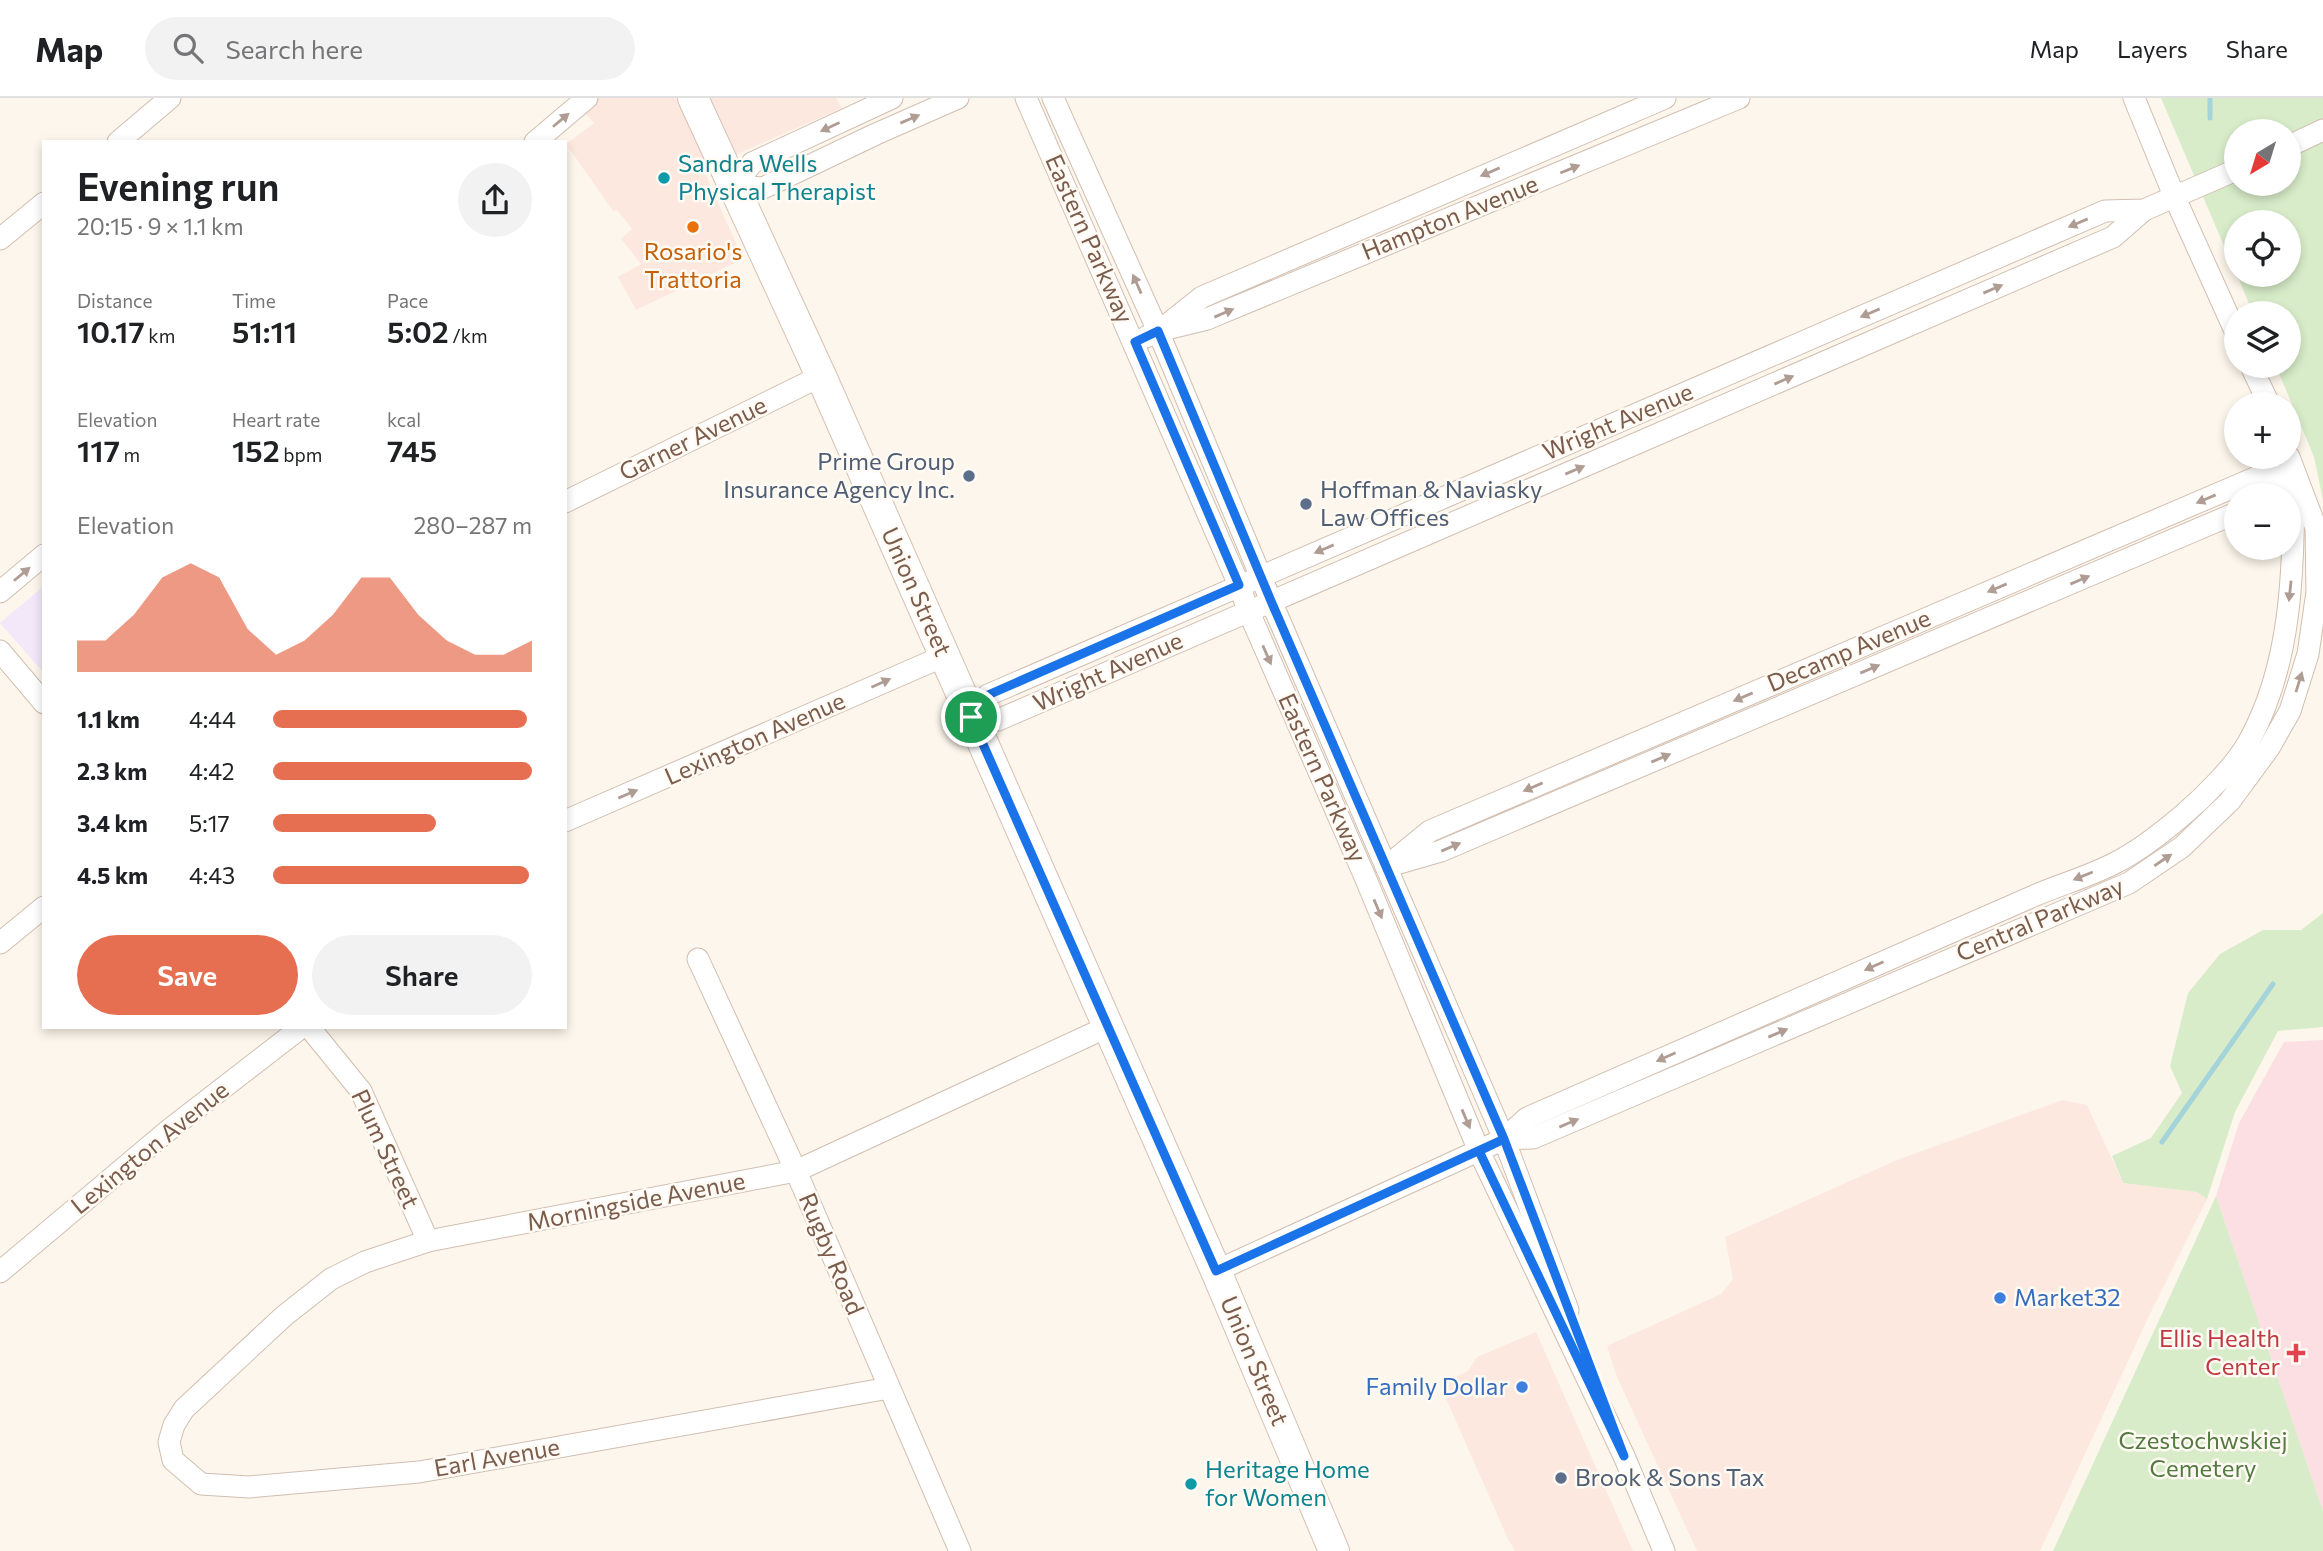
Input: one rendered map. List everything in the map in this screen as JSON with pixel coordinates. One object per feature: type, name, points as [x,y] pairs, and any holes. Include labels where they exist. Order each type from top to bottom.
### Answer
[{"type":"main road","name":"Union Street","points":[[693,98],[821,376],[1216,1271],[1334,1551]]},
{"type":"street","points":[[120,140],[170,98]]},
{"type":"street","points":[[537,140],[587,98]]},
{"type":"street","points":[[735,186],[751,163],[892,98]]},
{"type":"street","points":[[735,186],[763,188],[958,98]]},
{"type":"street","name":"Eastern Parkway","points":[[1026,98],[1135,342],[1248,610],[1366,877],[1479,1151],[1624,1456]]},
{"type":"street","name":"Eastern Parkway","points":[[1054,98],[1158,331],[1271,601],[1504,1139],[1624,1456],[1664,1551]]},
{"type":"street","name":"Hampton Avenue","points":[[1158,331],[1202,297],[1665,98]]},
{"type":"street","name":"Hampton Avenue","points":[[1135,342],[1158,331],[1207,319],[1739,98]]},
{"type":"street","points":[[2134,98],[2224,306]]},
{"type":"street","points":[[866,110],[876,134]]},
{"type":"street","points":[[2301,140],[2323,130]]},
{"type":"street","name":"Wright Avenue","points":[[971,717],[988,695],[1239,585],[2105,211],[2144,210],[2224,176]]},
{"type":"street","points":[[0,239],[42,205]]},
{"type":"street","name":"Wright Avenue","points":[[971,717],[998,720],[2113,237],[2144,210]]},
{"type":"street","name":"Garner Avenue","points":[[567,501],[821,376]]},
{"type":"street","name":"Decamp Avenue","points":[[1386,867],[1430,831],[1442,825],[2280,469]]},
{"type":"street","name":"Central Parkway","points":[[1216,1271],[1504,1139],[1527,1118],[2115,863],[2167,828],[2206,795],[2247,745],[2270,695],[2287,624],[2292,576],[2291,469]]},
{"type":"street","name":"Decamp Avenue","points":[[1366,877],[1386,867],[1441,851],[2224,518]]},
{"type":"street","points":[[0,592],[42,557]]},
{"type":"street","points":[[0,651],[42,701]]},
{"type":"street","name":"Lexington Avenue","points":[[567,820],[944,656]]},
{"type":"street","points":[[0,943],[42,909]]},
{"type":"street","name":"Rugby Road","points":[[698,959],[796,1171],[960,1551]]},
{"type":"street","name":"Morningside Avenue","points":[[189,1404],[284,1315],[331,1279],[365,1262],[428,1241],[796,1171],[1107,1027]]},
{"type":"street","name":"Lexington Avenue","points":[[0,1272],[170,1129],[299,1029]]},
{"type":"street","name":"Plum Street","points":[[311,1029],[361,1091],[428,1241]]},
{"type":"street","name":"Earl Avenue","points":[[189,1404],[174,1425],[170,1442],[173,1460],[201,1484],[248,1487],[419,1472],[889,1388]]},
{"type":"shaded area","points":[[571,98],[836,98],[842,108],[703,169],[743,259],[636,310],[618,277],[641,264],[621,239],[632,229],[617,210],[613,211],[567,145],[594,123]]},
{"type":"shaded area","points":[[42,588],[42,671],[0,623]]},
{"type":"shaded area","name":"Ellis Health Center","points":[[2323,1040],[2323,1511],[2216,1196],[2239,1123],[2284,1042]]},
{"type":"shaded area","points":[[2062,1100],[2087,1105],[2123,1183],[2197,1192],[2207,1199],[2149,1316],[2040,1551],[1697,1551],[1617,1377],[1607,1346],[1721,1294],[1733,1279],[1725,1237],[1897,1160]]},
{"type":"shaded area","points":[[1536,1332],[1633,1551],[1515,1551],[1508,1539],[1440,1385],[1468,1371],[1477,1357]]},
{"type":"green space","points":[[2161,98],[2323,98],[2323,500],[2314,457],[2301,426],[2301,392],[2287,392],[2281,378],[2301,378],[2301,301],[2248,301],[2242,287],[2301,287],[2301,210],[2224,210],[2224,246]]},
{"type":"green space","points":[[2323,913],[2323,1027],[2278,1031],[2235,1112],[2207,1199],[2197,1192],[2123,1183],[2112,1156],[2151,1138],[2182,1093],[2170,1066],[2188,993],[2220,954],[2263,930],[2301,930]]},
{"type":"green space","name":"Czestochwskiej Cemetery","points":[[2216,1196],[2323,1511],[2323,1551],[2053,1551]]},
{"type":"waterway","points":[[2210,98],[2210,118]]},
{"type":"waterway","points":[[2162,1142],[2273,984]]},
{"type":"place","name":"Sandra Wells Physical Therapist","points":[[664,178]]},
{"type":"place","name":"Rosario's Trattoria","points":[[693,227]]},
{"type":"place","name":"Prime Group Insurance Agency Inc.","points":[[969,476]]},
{"type":"place","name":"Hoffman & Naviasky Law Offices","points":[[1306,504]]},
{"type":"place","name":"Market32","points":[[2000,1298]]},
{"type":"place","name":"Ellis Health Center","points":[[2296,1353]]},
{"type":"place","name":"Family Dollar","points":[[1522,1387]]},
{"type":"place","name":"Brook & Sons Tax","points":[[1561,1478]]},
{"type":"place","name":"Heritage Home for Women","points":[[1191,1484]]},
{"type":"route","points":[[971,717],[988,695],[1239,585],[1135,342],[1158,331],[1271,601],[1504,1139],[1479,1151],[1624,1456],[1504,1139],[1216,1271],[971,717]]}]
